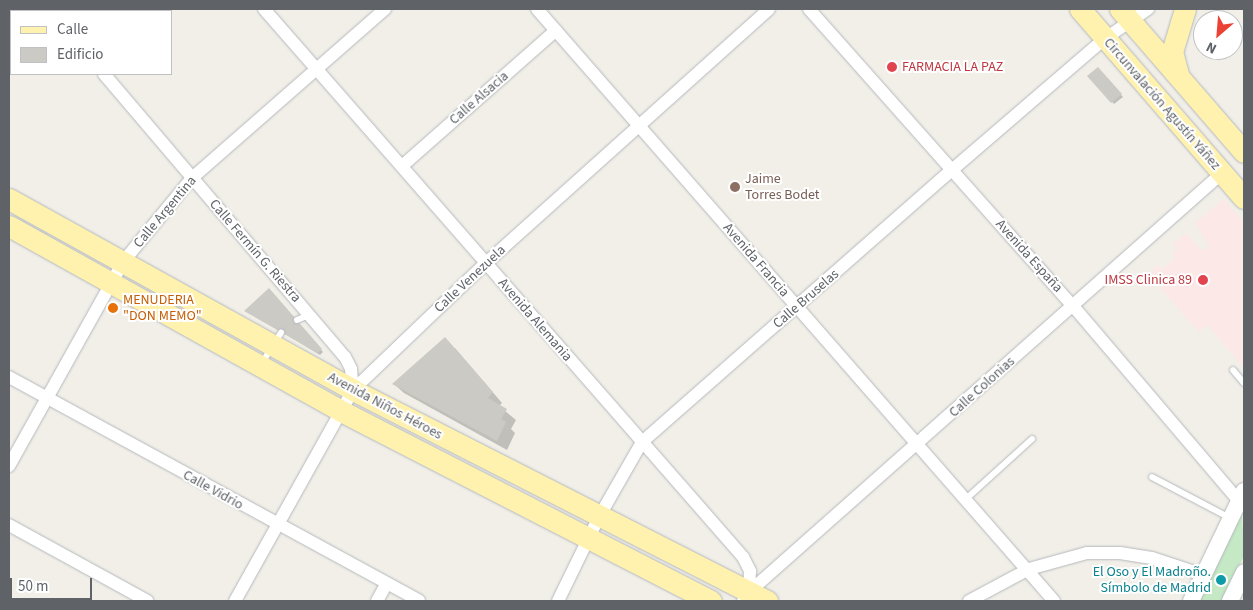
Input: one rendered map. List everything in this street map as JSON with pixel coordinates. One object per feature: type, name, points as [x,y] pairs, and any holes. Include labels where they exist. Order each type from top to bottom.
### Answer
[{"type":"main road","name":"Circunvalación Agustín Yáñez","points":[[1080,9],[1244,198]]},
{"type":"main road","points":[[1178,76],[1172,52],[1185,9]]},
{"type":"main road","points":[[1125,14],[1244,152]]},
{"type":"main road","name":"Avenida Niños Héroes","points":[[9,199],[123,262],[277,339],[353,390],[599,516],[753,598]]},
{"type":"main road","name":"Avenida Niños Héroes","points":[[9,226],[341,411],[588,540],[711,601]]},
{"type":"street","name":"Avenida Alemania","points":[[264,9],[743,557],[750,571],[753,598]]},
{"type":"street","name":"Calle Argentina","points":[[9,466],[123,262],[192,178],[385,9]]},
{"type":"street","name":"Avenida Francia","points":[[537,9],[967,498],[1029,569],[1054,601]]},
{"type":"street","name":"Calle Venezuela","points":[[235,601],[353,390],[486,263],[768,9]]},
{"type":"street","name":"Avenida España","points":[[809,9],[1243,500]]},
{"type":"street","name":"Calle Bruselas","points":[[558,601],[599,516],[642,442],[952,170],[1106,38],[1125,14],[1148,9]]},
{"type":"street","name":"Calle Alsacia","points":[[402,166],[556,30]]},
{"type":"street","name":"Calle Fermín G. Riestra","points":[[105,75],[345,357],[351,370],[353,390]]},
{"type":"street","name":"Calle Colonias","points":[[753,598],[919,444],[1222,173]]},
{"type":"street","name":"Calle Vidrio","points":[[9,377],[386,585],[419,601]]},
{"type":"street","points":[[1191,601],[1231,519],[1243,500]]},
{"type":"street","points":[[9,525],[147,601]]},
{"type":"street","points":[[970,601],[1029,569],[1087,553],[1120,553],[1152,558],[1204,574]]},
{"type":"street","points":[[1230,601],[1244,572]]},
{"type":"street","points":[[377,601],[386,585]]},
{"type":"lane","points":[[297,320],[310,315]]},
{"type":"lane","points":[[260,366],[277,339]]},
{"type":"lane","points":[[1232,370],[1244,383]]},
{"type":"lane","points":[[967,498],[1032,439]]},
{"type":"lane","points":[[1152,477],[1231,519]]},
{"type":"shaded area","name":"IMSS Clinica 89","points":[[1224,199],[1244,223],[1244,368],[1207,325],[1199,332],[1160,288],[1165,283],[1150,272],[1158,265],[1162,269],[1175,258],[1172,254],[1178,249],[1173,244],[1186,233],[1202,251],[1209,246],[1195,223]]},
{"type":"green space","points":[[1242,513],[1244,556],[1222,601],[1199,601]]},
{"type":"building","points":[[1098,67],[1122,94],[1111,103],[1087,76]]},
{"type":"building","points":[[269,288],[322,349],[318,353],[244,311]]},
{"type":"building","points":[[445,337],[493,392],[488,398],[507,409],[501,419],[506,422],[497,441],[392,384]]},
{"type":"place","name":"FARMACIA LA PAZ","points":[[892,67]]},
{"type":"place","name":"Jaime Torres Bodet","points":[[735,187]]},
{"type":"place","name":"IMSS Clinica 89","points":[[1203,280]]},
{"type":"place","name":"MENUDERIA \"DON MEMO\"","points":[[113,308]]},
{"type":"place","name":"El Oso y El Madroño. Símbolo de Madrid","points":[[1221,580]]}]
